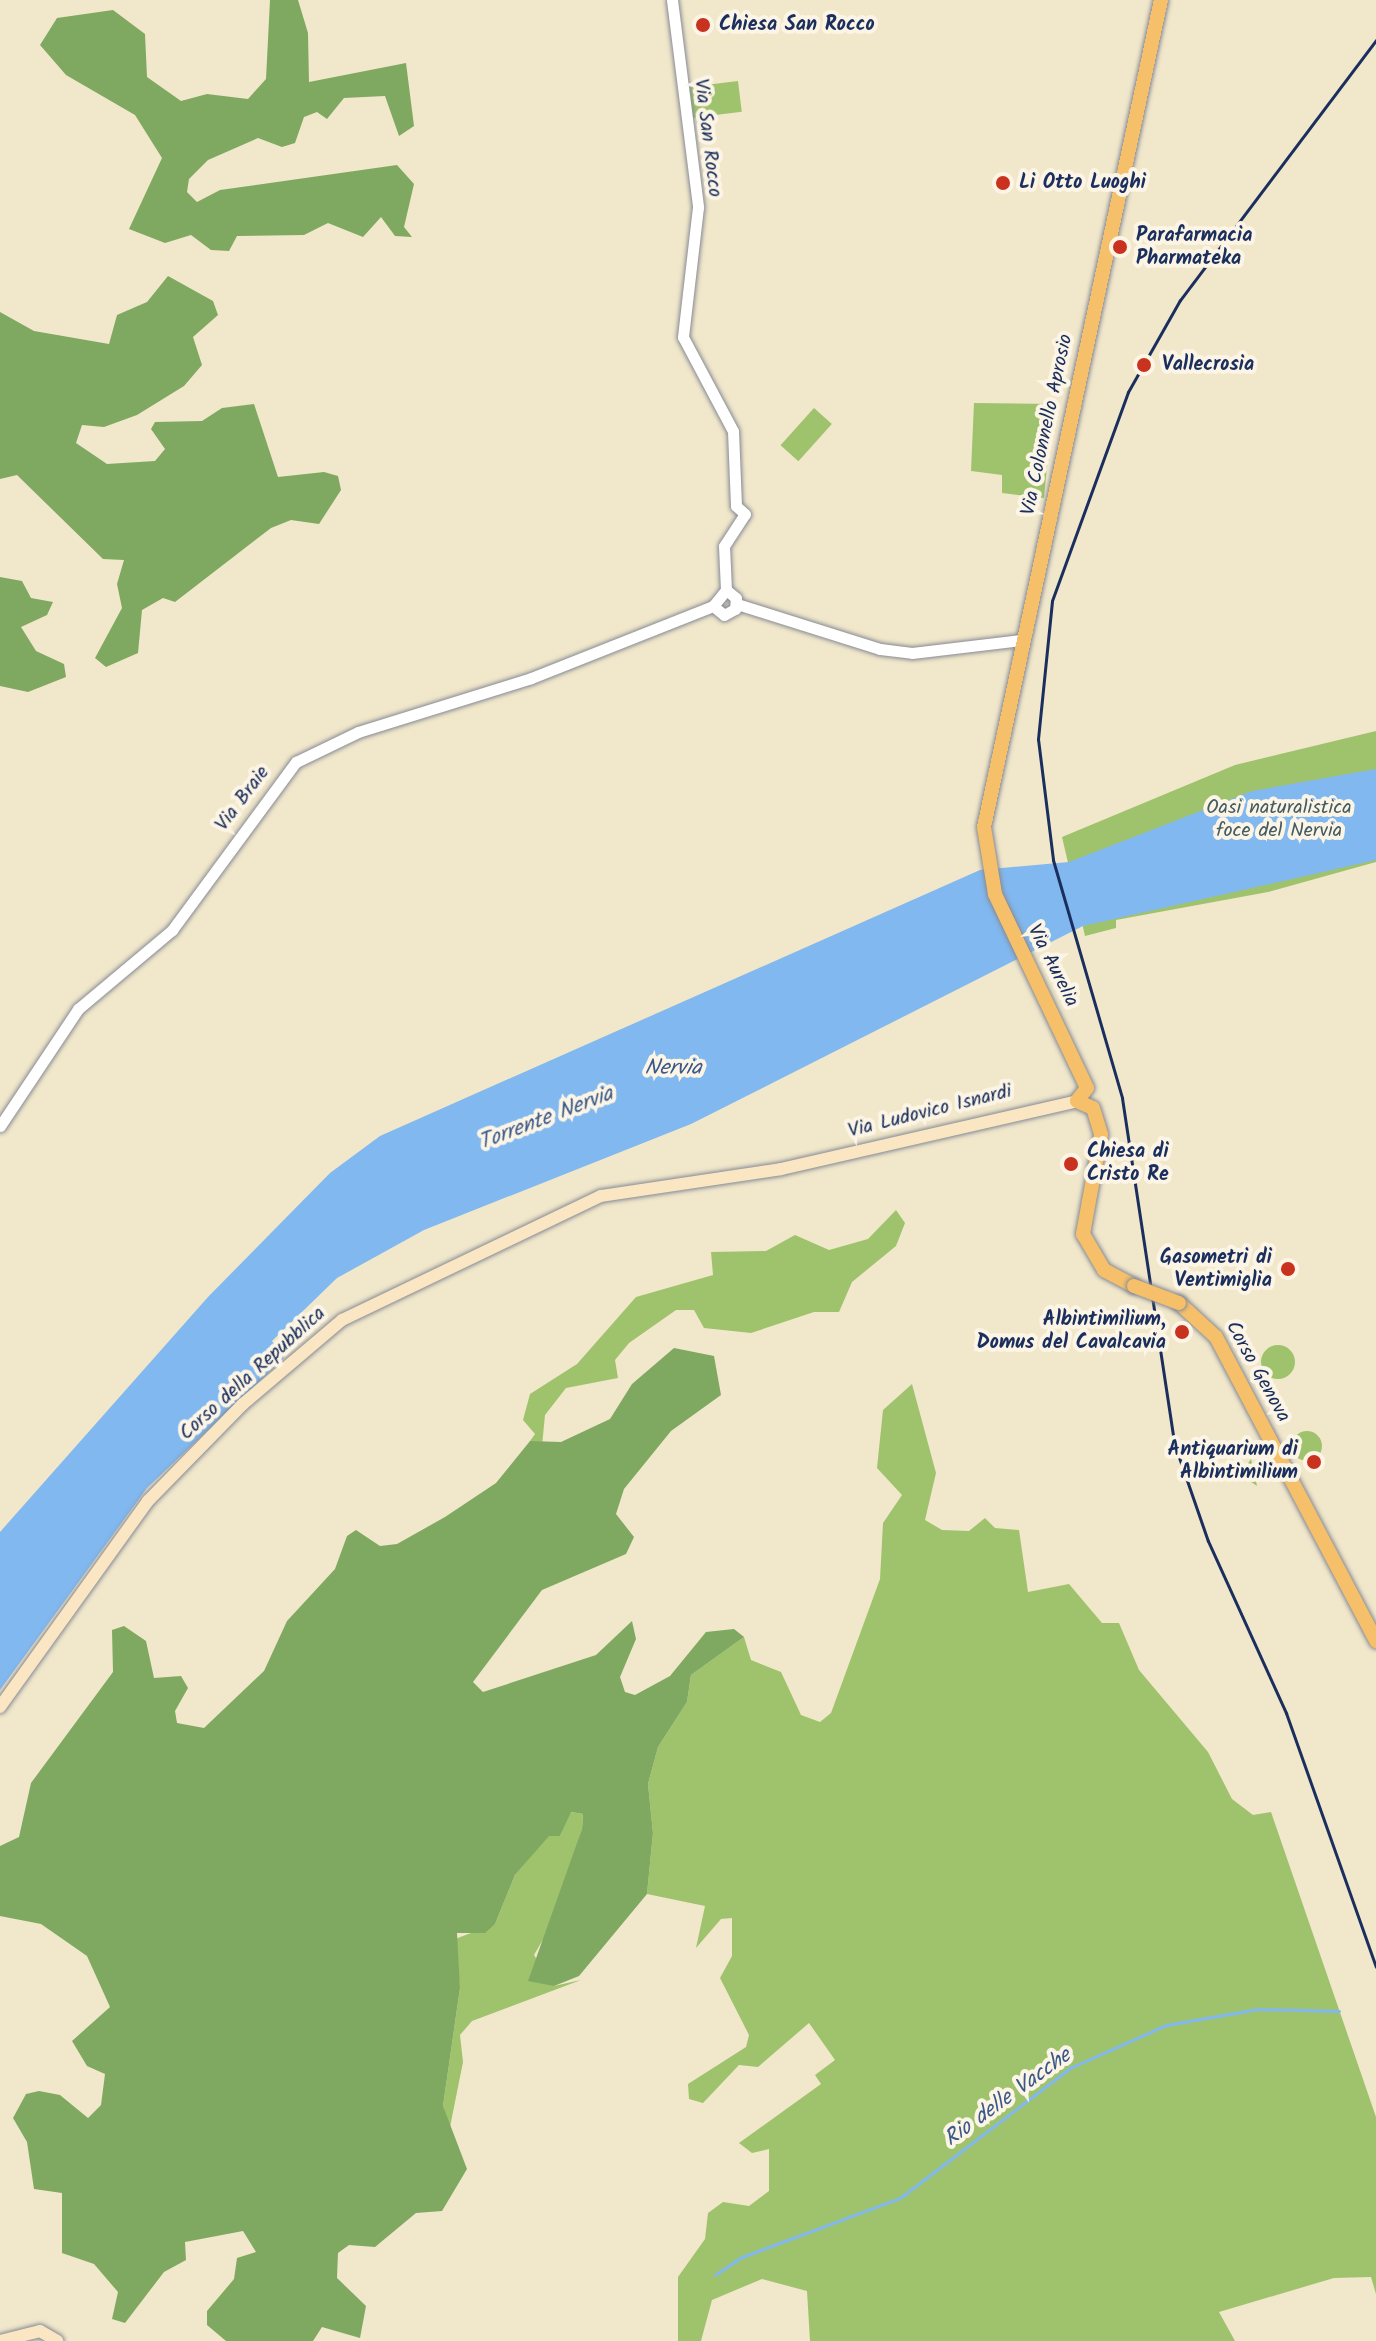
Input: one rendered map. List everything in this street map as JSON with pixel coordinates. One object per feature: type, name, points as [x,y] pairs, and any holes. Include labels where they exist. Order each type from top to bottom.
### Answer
[{"type":"main road","name":"Via Colonnello Aprosio","points":[[987,860],[987,804],[1161,0]]},
{"type":"main road","name":"Via Aurelia","points":[[987,860],[1081,1094],[1098,1096],[1093,1108],[1101,1135],[1083,1234],[1104,1270],[1134,1286],[1179,1303]]},
{"type":"main road","name":"Via Ludovico Isnardi","points":[[816,1161],[1081,1094]]},
{"type":"main road","name":"Corso della Repubblica","points":[[0,1707],[148,1501],[243,1404],[342,1320],[601,1196],[816,1161]]},
{"type":"main road","name":"Corso Genova","points":[[1179,1303],[1216,1337],[1376,1641]]},
{"type":"main road","points":[[0,2341],[40,2331],[57,2341]]},
{"type":"street","name":"Via San Rocco","points":[[672,0],[698,207],[683,337],[733,431],[736,506],[744,517],[734,521],[724,546],[726,590]]},
{"type":"street","points":[[737,604],[724,615],[713,606],[715,595],[726,590],[737,604],[890,651],[1021,640]]},
{"type":"street","name":"Via Braie","points":[[0,1126],[78,1009],[172,930],[296,762],[358,732],[531,678],[713,606]]},
{"type":"green space","points":[[270,0],[298,0],[308,33],[309,82],[406,63],[414,126],[399,136],[385,96],[344,98],[327,119],[317,112],[304,117],[295,143],[282,147],[258,138],[208,160],[189,179],[187,192],[197,202],[220,190],[397,165],[414,184],[404,227],[412,237],[395,236],[381,217],[363,237],[328,223],[304,235],[237,236],[229,251],[211,250],[191,235],[165,243],[129,229],[162,158],[135,115],[66,75],[40,45],[57,18],[113,10],[145,34],[147,77],[181,101],[207,94],[248,99],[266,79]]},
{"type":"green space","points":[[738,81],[742,112],[693,118],[689,87]]},
{"type":"green space","points":[[168,276],[213,301],[218,315],[193,337],[202,365],[184,386],[137,415],[104,427],[82,425],[76,443],[107,464],[155,461],[165,449],[151,429],[155,422],[202,421],[222,408],[254,404],[278,477],[324,472],[338,476],[341,490],[319,524],[291,520],[271,528],[175,602],[163,598],[142,610],[138,653],[106,667],[95,658],[122,608],[117,584],[124,560],[103,559],[17,475],[0,479],[0,312],[34,331],[109,344],[117,315],[147,302]]},
{"type":"green space","points":[[974,403],[1053,404],[1044,498],[1002,493],[1002,475],[971,471]]},
{"type":"green space","points":[[814,408],[832,424],[798,461],[781,445]]},
{"type":"green space","points":[[0,577],[22,581],[31,598],[53,602],[47,615],[21,627],[36,651],[64,664],[66,677],[28,692],[0,686]]},
{"type":"green space","name":"Oasi naturalistica foce del Nervia","points":[[1376,731],[1376,862],[1268,892],[1116,920],[1116,928],[1085,936],[1062,837],[1235,765]]},
{"type":"green space","points":[[896,1210],[905,1223],[896,1246],[852,1282],[839,1312],[814,1312],[751,1333],[704,1328],[694,1310],[676,1310],[629,1343],[615,1360],[618,1378],[566,1388],[545,1415],[542,1446],[530,1441],[535,1434],[523,1420],[530,1394],[577,1364],[636,1297],[713,1275],[711,1252],[766,1251],[795,1235],[829,1250],[868,1239]]},
{"type":"green space","points":[[1278,1345],[1290,1350],[1295,1362],[1290,1374],[1278,1379],[1266,1374],[1261,1362],[1266,1350]]},
{"type":"green space","points":[[674,1348],[714,1356],[721,1395],[671,1431],[624,1489],[616,1514],[634,1537],[626,1554],[542,1590],[473,1682],[483,1692],[596,1655],[632,1621],[636,1639],[620,1677],[625,1692],[635,1695],[670,1676],[706,1632],[734,1629],[744,1637],[691,1675],[687,1702],[658,1747],[648,1784],[653,1833],[647,1894],[579,1976],[554,1986],[528,1981],[582,1829],[583,1814],[571,1812],[560,1836],[549,1836],[515,1875],[495,1924],[485,1933],[457,1933],[460,1988],[443,2106],[467,2169],[442,2211],[416,2213],[375,2247],[349,2245],[338,2253],[337,2278],[366,2306],[360,2338],[322,2327],[313,2341],[226,2341],[207,2325],[207,2311],[234,2279],[237,2258],[256,2252],[243,2231],[185,2242],[186,2260],[164,2272],[125,2323],[112,2319],[118,2292],[94,2264],[62,2253],[62,2193],[34,2189],[27,2142],[13,2118],[26,2094],[39,2091],[60,2095],[88,2118],[101,2105],[105,2074],[87,2066],[72,2041],[110,2007],[87,1956],[41,1924],[0,1916],[0,1846],[19,1837],[31,1783],[113,1672],[112,1630],[124,1626],[146,1641],[154,1678],[181,1676],[188,1688],[175,1711],[177,1723],[204,1728],[264,1671],[287,1621],[335,1569],[347,1536],[356,1530],[380,1546],[397,1544],[445,1517],[496,1483],[530,1441],[561,1442],[610,1419],[632,1384]]},
{"type":"green space","points":[[912,1384],[936,1473],[925,1520],[942,1530],[969,1531],[985,1518],[995,1528],[1019,1530],[1028,1592],[1069,1584],[1102,1623],[1119,1623],[1139,1670],[1208,1752],[1232,1799],[1253,1815],[1271,1812],[1376,2117],[1376,2294],[1371,2277],[1334,2278],[1219,2312],[1235,2341],[810,2341],[807,2291],[762,2279],[712,2300],[701,2341],[678,2341],[678,2277],[705,2239],[708,2213],[723,2202],[749,2206],[769,2191],[769,2149],[752,2153],[739,2143],[821,2084],[815,2075],[835,2060],[809,2023],[758,2067],[739,2065],[703,2103],[689,2099],[688,2084],[746,2047],[749,2035],[720,1978],[732,1956],[732,1918],[721,1919],[696,1948],[705,1906],[647,1894],[653,1833],[648,1784],[658,1747],[687,1702],[691,1675],[744,1637],[751,1660],[781,1672],[801,1715],[820,1722],[831,1713],[880,1579],[883,1523],[902,1495],[877,1468],[883,1410]]},
{"type":"green space","points":[[1307,1431],[1313,1432],[1321,1440],[1321,1452],[1313,1460],[1307,1461],[1301,1460],[1293,1452],[1292,1446],[1293,1440],[1301,1432]]},
{"type":"green space","points":[[1251,1459],[1257,1486],[1240,1474]]},
{"type":"green space","points":[[570,1812],[583,1814],[582,1829],[555,1919],[534,1955],[554,1986],[581,1980],[472,2021],[460,2035],[463,2062],[449,2132],[443,2106],[460,1988],[455,1939],[495,1924],[515,1875],[549,1835],[560,1836]]},
{"type":"water","name":"Nervia","points":[[1376,769],[1376,860],[1083,926],[691,1124],[424,1230],[337,1278],[272,1341],[284,1358],[147,1488],[0,1690],[0,1532],[208,1297],[330,1173],[380,1136],[980,870],[1069,862],[1252,791]]},
{"type":"waterway","name":"Rio delle Vacche","points":[[715,2275],[742,2257],[900,2198],[1070,2068],[1166,2025],[1258,2009],[1339,2011]]},
{"type":"railway","points":[[1376,40],[1180,300],[1128,392],[1052,601],[1038,739],[1053,860],[1122,1098],[1174,1443],[1208,1541],[1286,1713],[1376,1967]]},
{"type":"place","name":"Chiesa San Rocco","points":[[703,25]]},
{"type":"place","name":"Li Otto Luoghi","points":[[1003,183]]},
{"type":"place","name":"Parafarmacia Pharmateka","points":[[1120,247]]},
{"type":"place","name":"Vallecrosia","points":[[1144,365]]},
{"type":"place","name":"Chiesa di Cristo Re","points":[[1071,1164]]},
{"type":"place","name":"Gasometri di Ventimiglia","points":[[1288,1269]]},
{"type":"place","name":"Albintimilium, Domus del Cavalcavia","points":[[1182,1332]]},
{"type":"place","name":"Antiquarium di Albintimilium","points":[[1314,1462]]},
{"type":"water label","name":"Torrente Nervia","points":[[546,1119]]}]
